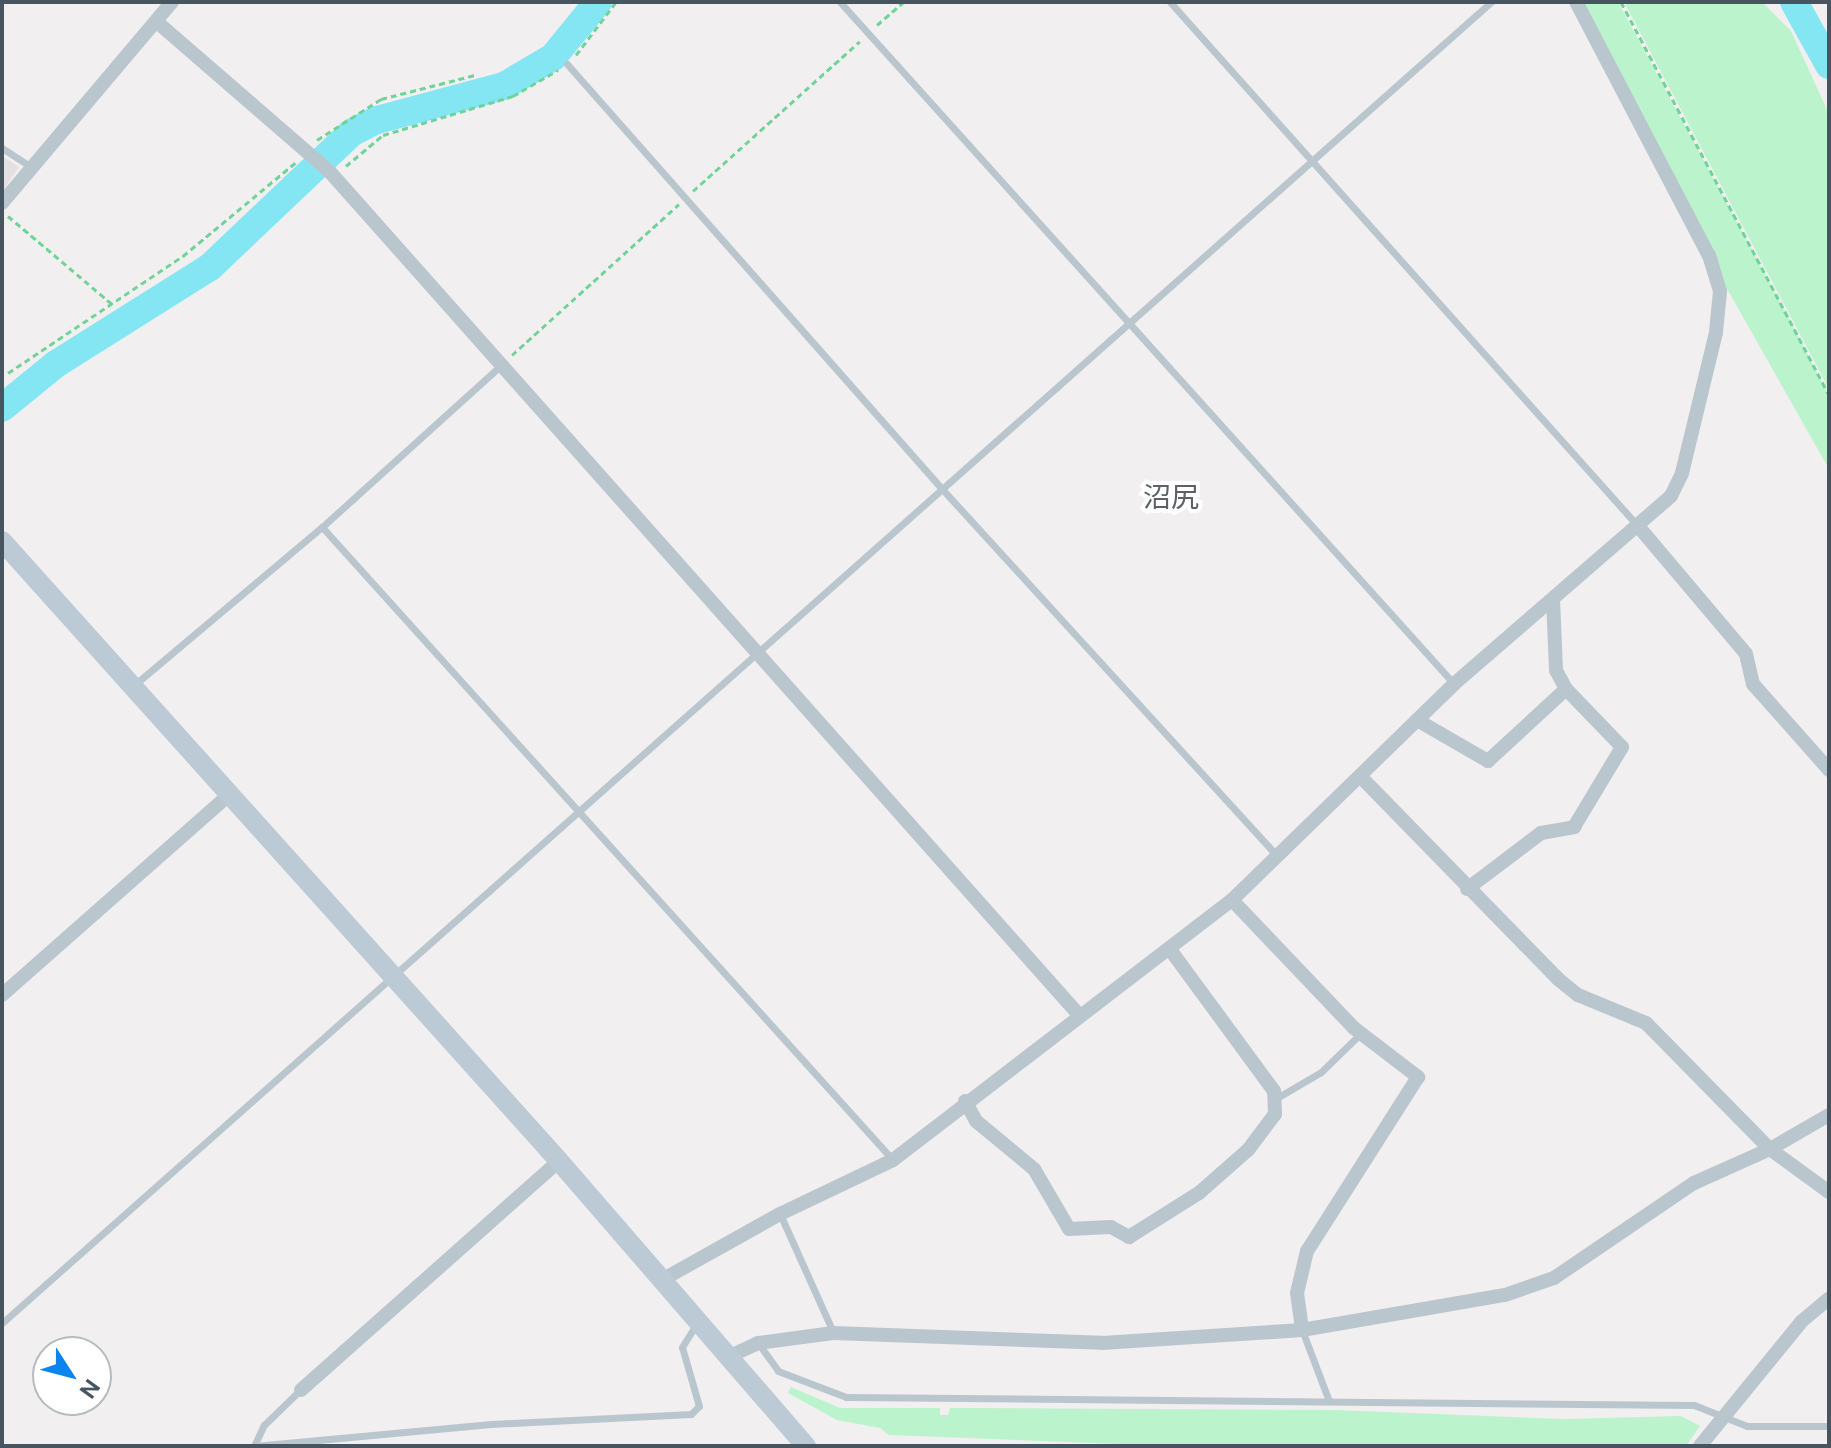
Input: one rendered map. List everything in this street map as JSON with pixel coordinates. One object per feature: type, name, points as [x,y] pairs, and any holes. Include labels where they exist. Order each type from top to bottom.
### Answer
[{"type":"street","points":[[2,203],[172,2]]},
{"type":"street","points":[[660,1281],[780,1214],[893,1160],[1078,1014],[1232,900],[1454,684],[1671,496],[1682,473],[1716,332],[1720,291],[1709,256],[1576,2]]},
{"type":"street","points":[[157,22],[334,176],[1078,1014]]},
{"type":"street","points":[[1638,526],[1746,654],[1753,684],[1829,770]]},
{"type":"street","points":[[2,541],[559,1161],[806,1446]]},
{"type":"street","points":[[1467,889],[1541,833],[1574,827],[1622,747],[1566,689],[1556,670],[1553,599]]},
{"type":"street","points":[[1417,720],[1488,761],[1566,689]]},
{"type":"street","points":[[1360,776],[1467,889],[1578,995],[1646,1023],[1770,1149],[1829,1192]]},
{"type":"street","points":[[2,995],[231,793]]},
{"type":"street","points":[[1232,900],[1361,1033],[1418,1077],[1307,1251],[1297,1293],[1302,1330]]},
{"type":"street","points":[[965,1101],[976,1121],[1034,1169],[1069,1229],[1111,1227],[1129,1237],[1199,1193],[1248,1150],[1275,1114],[1275,1099],[1274,1091],[1169,948]]},
{"type":"street","points":[[728,1357],[758,1343],[833,1333],[1102,1343],[1302,1330],[1529,1287],[1580,1263],[1694,1183],[1770,1149],[1829,1115]]},
{"type":"street","points":[[301,1390],[559,1161]]},
{"type":"street","points":[[1700,1446],[1802,1321],[1829,1298]]},
{"type":"lane","points":[[840,2],[1454,684]]},
{"type":"lane","points":[[1170,2],[1638,526]]},
{"type":"lane","points":[[2,1323],[1491,2]]},
{"type":"lane","points":[[567,64],[943,490],[1277,856]]},
{"type":"lane","points":[[2,148],[32,168]]},
{"type":"lane","points":[[132,687],[322,527],[503,363]]},
{"type":"lane","points":[[322,527],[575,814],[893,1160]]},
{"type":"lane","points":[[1275,1099],[1321,1072],[1361,1033]]},
{"type":"lane","points":[[780,1214],[833,1333]]},
{"type":"lane","points":[[254,1446],[491,1424],[691,1414],[699,1406],[682,1347],[697,1323]]},
{"type":"lane","points":[[1302,1330],[1329,1401]]},
{"type":"lane","points":[[758,1343],[778,1371],[846,1397],[1694,1405],[1747,1426],[1829,1426]]},
{"type":"lane","points":[[254,1446],[264,1425],[301,1390]]},
{"type":"path","points":[[334,176],[383,135],[513,96],[567,64],[616,2]]},
{"type":"path","points":[[503,363],[903,2]]},
{"type":"path","points":[[1621,2],[1829,395]]},
{"type":"path","points":[[8,373],[183,256],[310,152],[381,99],[475,75]]},
{"type":"path","points":[[2,211],[112,304]]},
{"type":"shaded area","points":[[2,156],[19,167],[2,192]]},
{"type":"green space","points":[[1582,2],[1618,2],[1791,322],[1829,396],[1829,469],[1726,287]]},
{"type":"green space","points":[[1624,2],[1762,2],[1791,31],[1829,114],[1829,389]]},
{"type":"green space","points":[[791,1387],[840,1408],[940,1408],[940,1415],[948,1415],[950,1408],[1334,1410],[1564,1419],[1681,1416],[1700,1426],[1686,1446],[1175,1446],[889,1435],[880,1428],[837,1420],[788,1393]]},
{"type":"waterway","points":[[2,408],[56,364],[210,267],[351,133],[377,120],[504,86],[553,57],[598,2]]},
{"type":"waterway","points":[[1794,2],[1829,65]]},
{"type":"district","name":"沼尻","points":[[1171,497]]}]
